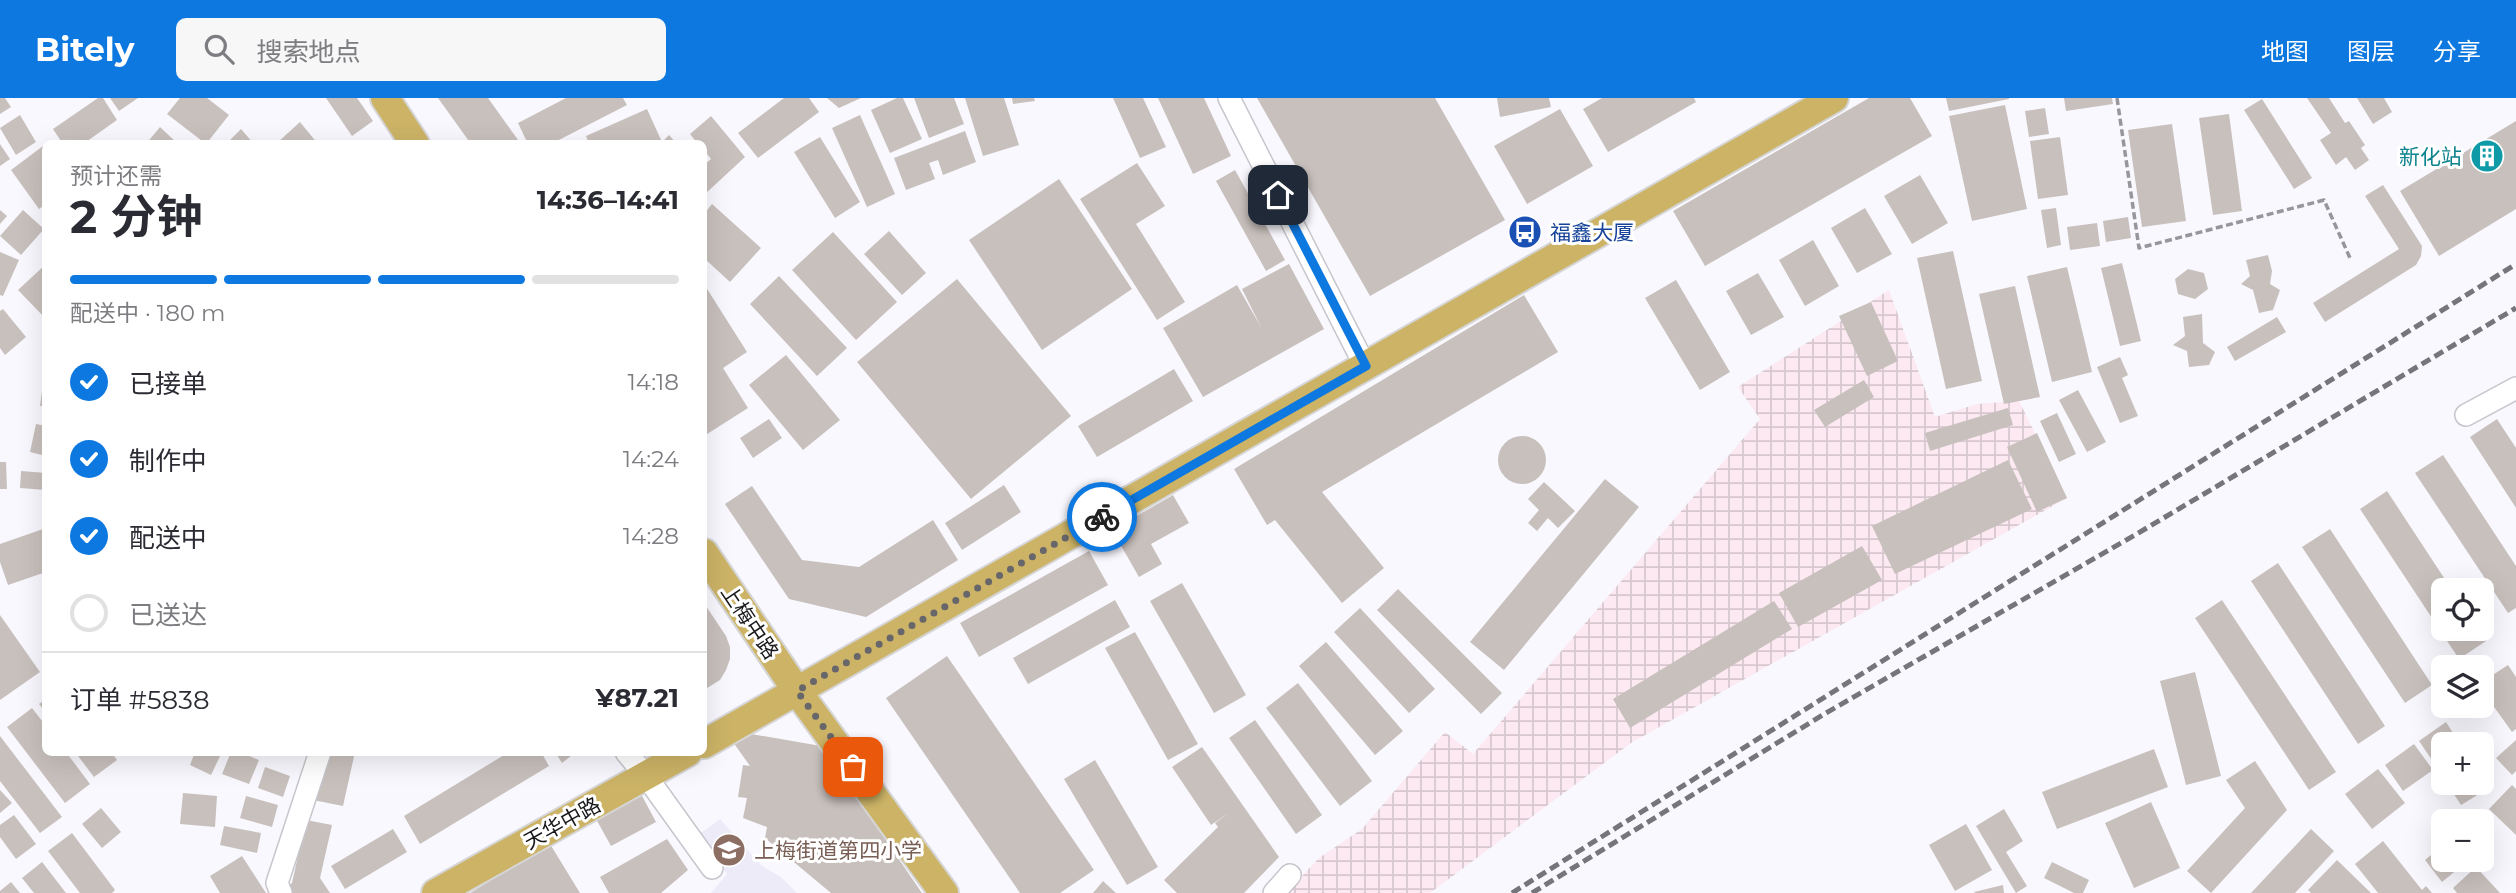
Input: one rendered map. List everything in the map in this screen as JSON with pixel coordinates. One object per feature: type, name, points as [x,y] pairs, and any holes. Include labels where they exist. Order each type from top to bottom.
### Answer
[{"type":"main road","points":[[707,742],[1834,98]]},
{"type":"main road","points":[[394,99],[413,140]]},
{"type":"main road","points":[[394,99],[432,140]]},
{"type":"main road","name":"上梅中路","points":[[707,558],[791,694]]},
{"type":"main road","name":"上梅中路","points":[[707,584],[791,694]]},
{"type":"main road","points":[[791,694],[944,893]]},
{"type":"main road","name":"天华中路","points":[[436,893],[681,756]]},
{"type":"street","points":[[1229,98],[1366,366]]},
{"type":"street","points":[[2466,415],[2516,388]]},
{"type":"street","points":[[281,893],[277,883],[319,756]]},
{"type":"street","points":[[629,756],[712,868]]},
{"type":"street","points":[[1274,893],[1290,875]]},
{"type":"path","points":[[2117,98],[2140,248],[2324,200],[2350,258]]},
{"type":"shaded area","points":[[1889,290],[1935,417],[1977,404],[2019,401],[2067,498],[1631,743],[1430,893],[1286,893],[1319,858],[1362,829],[1445,732],[1473,754],[1760,419],[1738,387]]},
{"type":"shaded area","name":"上梅街道第四小学","points":[[720,819],[762,866],[781,877],[797,893],[711,893],[727,874],[698,835]]},
{"type":"building","points":[[0,98],[5,98],[11,107],[0,114]]},
{"type":"building","points":[[98,98],[103,98],[117,120],[89,140],[60,140],[53,129]]},
{"type":"building","points":[[110,98],[138,98],[119,111]]},
{"type":"building","points":[[180,98],[207,98],[229,115],[209,140],[201,140],[167,114]]},
{"type":"building","points":[[326,98],[357,98],[373,121],[352,136]]},
{"type":"building","points":[[438,98],[488,98],[518,140],[468,140]]},
{"type":"building","points":[[566,98],[623,98],[627,105],[559,140],[526,140],[518,123]]},
{"type":"building","points":[[784,98],[809,98],[819,112],[758,158],[738,133]]},
{"type":"building","points":[[827,98],[861,98],[839,108]]},
{"type":"building","points":[[897,98],[903,98],[922,139],[890,153],[871,110]]},
{"type":"building","points":[[914,98],[954,98],[964,124],[929,138]]},
{"type":"building","points":[[965,98],[1004,98],[1019,145],[983,156]]},
{"type":"building","points":[[1012,98],[1034,98],[1035,101],[1013,104]]},
{"type":"building","points":[[1113,98],[1143,98],[1166,147],[1140,158]]},
{"type":"building","points":[[1158,98],[1204,98],[1231,156],[1193,174]]},
{"type":"building","points":[[1257,98],[1435,98],[1505,220],[1370,296]]},
{"type":"building","points":[[1497,98],[1549,98],[1551,107],[1500,117]]},
{"type":"building","points":[[1602,98],[1694,98],[1696,102],[1608,152],[1583,109]]},
{"type":"building","points":[[1869,98],[1910,98],[1932,136],[1705,266],[1673,211]]},
{"type":"building","points":[[1946,98],[2009,98],[2009,99],[1949,111]]},
{"type":"building","points":[[2064,98],[2112,98],[2113,104],[2066,111]]},
{"type":"building","points":[[2307,98],[2329,98],[2345,123],[2349,121],[2365,145],[2361,148],[2369,160],[2355,170],[2346,157],[2336,165],[2320,140],[2331,133]]},
{"type":"building","points":[[2357,98],[2384,98],[2392,112],[2373,124]]},
{"type":"building","points":[[2262,99],[2312,178],[2294,189],[2244,110]]},
{"type":"building","points":[[2005,105],[2027,209],[1972,221],[1949,116]]},
{"type":"building","points":[[2045,108],[2049,134],[2029,137],[2025,111]]},
{"type":"building","points":[[647,109],[661,140],[588,140],[586,136]]},
{"type":"building","points":[[1560,109],[1593,166],[1527,204],[1494,146]]},
{"type":"building","points":[[2229,114],[2242,211],[2213,215],[2199,118]]},
{"type":"building","points":[[20,115],[36,142],[16,155],[0,128]]},
{"type":"building","points":[[860,115],[895,194],[867,207],[832,128]]},
{"type":"building","points":[[711,116],[745,157],[707,192],[707,162],[711,159],[707,154],[707,140],[695,140],[690,134]]},
{"type":"building","name":"新化站","points":[[2516,121],[2516,209],[2439,256],[2400,191]]},
{"type":"building","points":[[300,122],[315,140],[280,140]]},
{"type":"building","points":[[2172,124],[2186,221],[2142,227],[2128,130]]},
{"type":"building","points":[[160,127],[174,140],[149,140]]},
{"type":"building","points":[[241,129],[251,140],[230,140]]},
{"type":"building","points":[[965,131],[976,162],[943,175],[938,160],[929,163],[935,179],[906,190],[894,158]]},
{"type":"building","points":[[820,137],[860,202],[835,218],[794,152]]},
{"type":"building","points":[[2060,137],[2068,195],[2038,199],[2030,141]]},
{"type":"building","points":[[0,144],[10,159],[0,166]]},
{"type":"building","points":[[42,147],[42,207],[39,209],[11,170]]},
{"type":"building","points":[[1137,163],[1165,206],[1136,224],[1185,302],[1157,320],[1080,199]]},
{"type":"building","points":[[1235,170],[1285,260],[1266,271],[1216,181]]},
{"type":"building","points":[[1920,175],[1948,223],[1912,244],[1884,196]]},
{"type":"building","points":[[1059,179],[1132,289],[1042,350],[969,240]]},
{"type":"building","points":[[2383,185],[2422,246],[2421,256],[2416,265],[2325,322],[2313,303],[2399,249],[2365,196]]},
{"type":"building","points":[[712,204],[761,248],[730,282],[707,261],[707,210]]},
{"type":"building","points":[[1865,208],[1892,254],[1857,273],[1831,228]]},
{"type":"building","points":[[2056,208],[2061,245],[2047,248],[2041,210]]},
{"type":"building","points":[[0,210],[7,216],[0,224]]},
{"type":"building","points":[[23,210],[42,227],[42,231],[21,255],[0,236]]},
{"type":"building","points":[[2128,217],[2131,238],[2106,242],[2103,221]]},
{"type":"building","points":[[2097,223],[2100,246],[2070,250],[2067,227]]},
{"type":"building","points":[[889,231],[926,273],[902,295],[864,254]]},
{"type":"building","points":[[833,232],[897,302],[856,340],[792,270]]},
{"type":"building","points":[[1813,240],[1839,286],[1805,306],[1779,260]]},
{"type":"building","points":[[1953,251],[1982,381],[1946,389],[1917,258]]},
{"type":"building","points":[[0,252],[19,260],[3,296],[0,295]]},
{"type":"building","points":[[2268,255],[2272,271],[2270,284],[2280,290],[2273,310],[2259,313],[2253,290],[2241,284],[2250,276],[2246,260]]},
{"type":"building","points":[[2122,263],[2141,341],[2120,346],[2101,268]]},
{"type":"building","points":[[1289,264],[1324,329],[1203,397],[1163,328],[1237,285],[1261,327],[1242,289]]},
{"type":"building","points":[[2067,267],[2092,372],[2052,382],[2027,276]]},
{"type":"building","points":[[42,268],[42,315],[18,290]]},
{"type":"building","points":[[2188,269],[2204,273],[2208,289],[2195,299],[2178,294],[2175,279]]},
{"type":"building","points":[[1758,273],[1784,317],[1751,335],[1726,291]]},
{"type":"building","points":[[779,276],[847,348],[817,376],[750,304]]},
{"type":"building","points":[[957,279],[1071,416],[971,499],[857,362]]},
{"type":"building","points":[[1676,280],[1730,372],[1700,390],[1645,298]]},
{"type":"building","points":[[2015,286],[2040,397],[2004,404],[1979,294]]},
{"type":"building","points":[[707,289],[747,352],[723,368],[748,408],[707,434]]},
{"type":"building","points":[[1524,295],[1558,352],[1322,492],[1384,568],[1342,603],[1275,520],[1267,525],[1234,469]]},
{"type":"building","points":[[1871,302],[1898,361],[1867,376],[1839,316]]},
{"type":"building","points":[[3,309],[26,337],[5,355],[0,348],[0,311]]},
{"type":"building","points":[[2202,314],[2203,343],[2215,352],[2209,365],[2189,367],[2187,351],[2173,345],[2185,336],[2183,317]]},
{"type":"building","points":[[2277,317],[2286,332],[2235,361],[2227,347]]},
{"type":"building","points":[[786,355],[840,420],[803,450],[749,385]]},
{"type":"building","points":[[2120,357],[2128,375],[2122,378],[2138,416],[2120,423],[2097,367]]},
{"type":"building","points":[[1174,369],[1193,401],[1097,457],[1078,426]]},
{"type":"building","points":[[1864,380],[1874,397],[1825,427],[1814,410]]},
{"type":"building","points":[[2078,390],[2106,442],[2087,452],[2059,400]]},
{"type":"building","points":[[2008,408],[2013,425],[1930,451],[1925,433]]},
{"type":"building","points":[[2057,413],[2076,454],[2059,462],[2040,421]]},
{"type":"building","points":[[769,419],[782,438],[753,458],[740,438]]},
{"type":"building","points":[[2497,419],[2516,448],[2516,508],[2470,437]]},
{"type":"building","points":[[36,424],[42,425],[42,455],[30,452]]},
{"type":"building","points":[[2037,433],[2067,498],[2037,512],[2007,447]]},
{"type":"building","points":[[1522,436],[1539,443],[1546,460],[1539,477],[1522,484],[1505,477],[1498,460],[1505,443]]},
{"type":"building","points":[[2443,455],[2516,566],[2516,608],[2508,613],[2494,592],[2494,578],[2485,578],[2415,473]]},
{"type":"building","points":[[2008,460],[2032,509],[1895,574],[1872,526]]},
{"type":"building","points":[[0,462],[6,462],[7,489],[0,489]]},
{"type":"building","points":[[21,471],[42,473],[42,490],[20,488]]},
{"type":"building","points":[[1605,479],[1639,507],[1504,670],[1470,642]]},
{"type":"building","points":[[1544,482],[1575,511],[1558,528],[1548,518],[1537,531],[1528,523],[1539,510],[1528,499]]},
{"type":"building","points":[[1004,485],[1021,512],[962,550],[945,523]]},
{"type":"building","points":[[752,486],[802,560],[859,567],[933,520],[958,560],[866,617],[789,599],[725,504]]},
{"type":"building","points":[[2387,491],[2444,578],[2431,578],[2431,617],[2360,509]]},
{"type":"building","points":[[1173,495],[1189,523],[1151,544],[1162,564],[1139,577],[1112,530]]},
{"type":"building","points":[[42,529],[42,573],[8,585],[0,562],[0,544]]},
{"type":"building","points":[[2330,529],[2431,686],[2405,703],[2302,547]]},
{"type":"building","points":[[1862,546],[1882,580],[1798,627],[1779,593]]},
{"type":"building","points":[[1089,551],[1108,585],[979,657],[960,623]]},
{"type":"building","points":[[2278,563],[2385,726],[2358,744],[2251,581]]},
{"type":"building","points":[[1182,583],[1246,695],[1214,713],[1150,601]]},
{"type":"building","points":[[1398,589],[1502,693],[1481,714],[1377,610]]},
{"type":"building","points":[[1115,600],[1130,627],[1028,684],[1013,658]]},
{"type":"building","points":[[2222,600],[2336,772],[2309,790],[2195,618]]},
{"type":"building","points":[[1774,601],[1792,629],[1630,728],[1613,699]]},
{"type":"building","points":[[707,608],[730,647],[730,659],[720,680],[707,688]]},
{"type":"building","points":[[1360,608],[1435,689],[1409,713],[1334,632]]},
{"type":"building","points":[[0,615],[40,672],[0,700]]},
{"type":"building","points":[[1135,632],[1198,744],[1168,760],[1105,648]]},
{"type":"building","points":[[2447,641],[2486,641],[2465,655],[2456,655]]},
{"type":"building","points":[[1326,642],[1403,731],[1375,755],[1299,666]]},
{"type":"building","points":[[947,656],[1094,870],[1060,893],[1020,893],[886,698]]},
{"type":"building","points":[[2508,665],[2516,677],[2516,729],[2512,732],[2494,707],[2494,674]]},
{"type":"building","points":[[2195,672],[2221,776],[2186,785],[2160,681]]},
{"type":"building","points":[[1298,683],[1372,781],[1340,806],[1266,708]]},
{"type":"building","points":[[32,708],[42,721],[42,756],[69,756],[90,784],[65,803],[7,727]]},
{"type":"building","points":[[1255,720],[1322,815],[1296,834],[1229,738]]},
{"type":"building","points":[[2446,722],[2452,732],[2432,732]]},
{"type":"building","points":[[734,731],[821,746],[922,893],[831,893],[765,838],[767,827],[743,818],[747,798],[738,797],[743,765],[750,766],[728,735]]},
{"type":"building","points":[[2431,733],[2431,759],[2419,741]]},
{"type":"building","points":[[0,736],[62,817],[40,833],[0,781]]},
{"type":"building","points":[[2516,740],[2516,771],[2512,775],[2496,758]]},
{"type":"building","points":[[2414,744],[2431,767],[2431,771],[2403,791],[2385,765]]},
{"type":"building","points":[[1202,747],[1279,857],[1244,893],[1177,893],[1164,880],[1218,827],[1215,823],[1230,812],[1211,825],[1172,767]]},
{"type":"building","points":[[2154,749],[2168,787],[2057,829],[2042,792]]},
{"type":"building","points":[[78,756],[114,756],[117,760],[94,777]]},
{"type":"building","points":[[193,756],[220,756],[211,775],[190,765]]},
{"type":"building","points":[[229,756],[250,756],[259,760],[249,784],[222,774]]},
{"type":"building","points":[[322,756],[354,756],[343,806],[313,800]]},
{"type":"building","points":[[502,756],[543,756],[549,766],[420,844],[404,816]]},
{"type":"building","points":[[558,756],[571,756],[562,763]]},
{"type":"building","points":[[1095,760],[1158,867],[1127,885],[1064,779]]},
{"type":"building","points":[[2255,761],[2287,810],[2211,893],[2187,871],[2245,808],[2226,780]]},
{"type":"building","points":[[265,767],[290,776],[283,797],[258,788]]},
{"type":"building","points":[[2378,769],[2405,803],[2372,829],[2345,794]]},
{"type":"building","points":[[2512,785],[2516,789],[2516,835],[2494,814],[2494,809],[2489,809]]},
{"type":"building","points":[[0,790],[12,803],[0,813]]},
{"type":"building","points":[[183,793],[217,796],[215,827],[180,824]]},
{"type":"building","points":[[641,794],[656,822],[611,846],[596,819]]},
{"type":"building","points":[[2454,795],[2477,795],[2461,805]]},
{"type":"building","points":[[246,796],[278,805],[272,827],[240,818]]},
{"type":"building","points":[[2151,802],[2180,868],[2134,888],[2105,823]]},
{"type":"building","points":[[101,808],[121,832],[102,848],[82,824]]},
{"type":"building","points":[[2004,809],[2023,841],[2006,852],[2027,886],[2016,893],[1976,826]]},
{"type":"building","points":[[14,815],[36,844],[16,859],[0,837],[0,825]]},
{"type":"building","points":[[306,820],[332,825],[320,878],[330,893],[290,893],[286,887],[292,883]]},
{"type":"building","points":[[1966,824],[1992,870],[1955,891],[1929,845]]},
{"type":"building","points":[[224,826],[261,833],[257,853],[220,845]]},
{"type":"building","points":[[393,829],[407,852],[345,889],[331,866]]},
{"type":"building","points":[[2311,829],[2334,851],[2295,893],[2251,893]]},
{"type":"building","points":[[72,833],[115,890],[112,893],[80,893],[48,851]]},
{"type":"building","points":[[667,839],[688,870],[661,893],[609,893],[600,877]]},
{"type":"building","points":[[2383,841],[2422,890],[2426,886],[2432,893],[2378,893],[2355,864]]},
{"type":"building","points":[[550,844],[580,893],[470,893]]},
{"type":"building","points":[[2431,855],[2431,868],[2425,860]]},
{"type":"building","points":[[242,856],[266,893],[220,893],[210,876]]},
{"type":"building","points":[[2337,860],[2371,893],[2311,893],[2308,890]]},
{"type":"building","points":[[42,862],[66,893],[34,893],[22,878]]},
{"type":"building","points":[[2052,862],[2089,880],[2083,893],[2074,893],[2044,878]]},
{"type":"building","points":[[2434,872],[2454,872],[2442,882]]},
{"type":"building","points":[[2471,872],[2481,872],[2500,893],[2457,893],[2453,888]]},
{"type":"building","points":[[1103,881],[1116,893],[1093,893]]},
{"type":"building","points":[[11,882],[20,893],[0,893],[0,891]]},
{"type":"building","points":[[2003,885],[2004,893],[1974,892]]},
{"type":"railway","points":[[1512,893],[2516,264]]},
{"type":"railway","points":[[1532,893],[1826,713],[2135,535],[2516,308]]},
{"type":"way so far","points":[[853,767],[797,691],[1102,517]]},
{"type":"place","name":"新化站","points":[[2487,156]]},
{"type":"place","name":"福鑫大厦","points":[[1525,232]]},
{"type":"place","name":"上梅街道第四小学","points":[[729,850]]},
{"type":"route","points":[[1102,517],[1366,366],[1278,195]]}]
